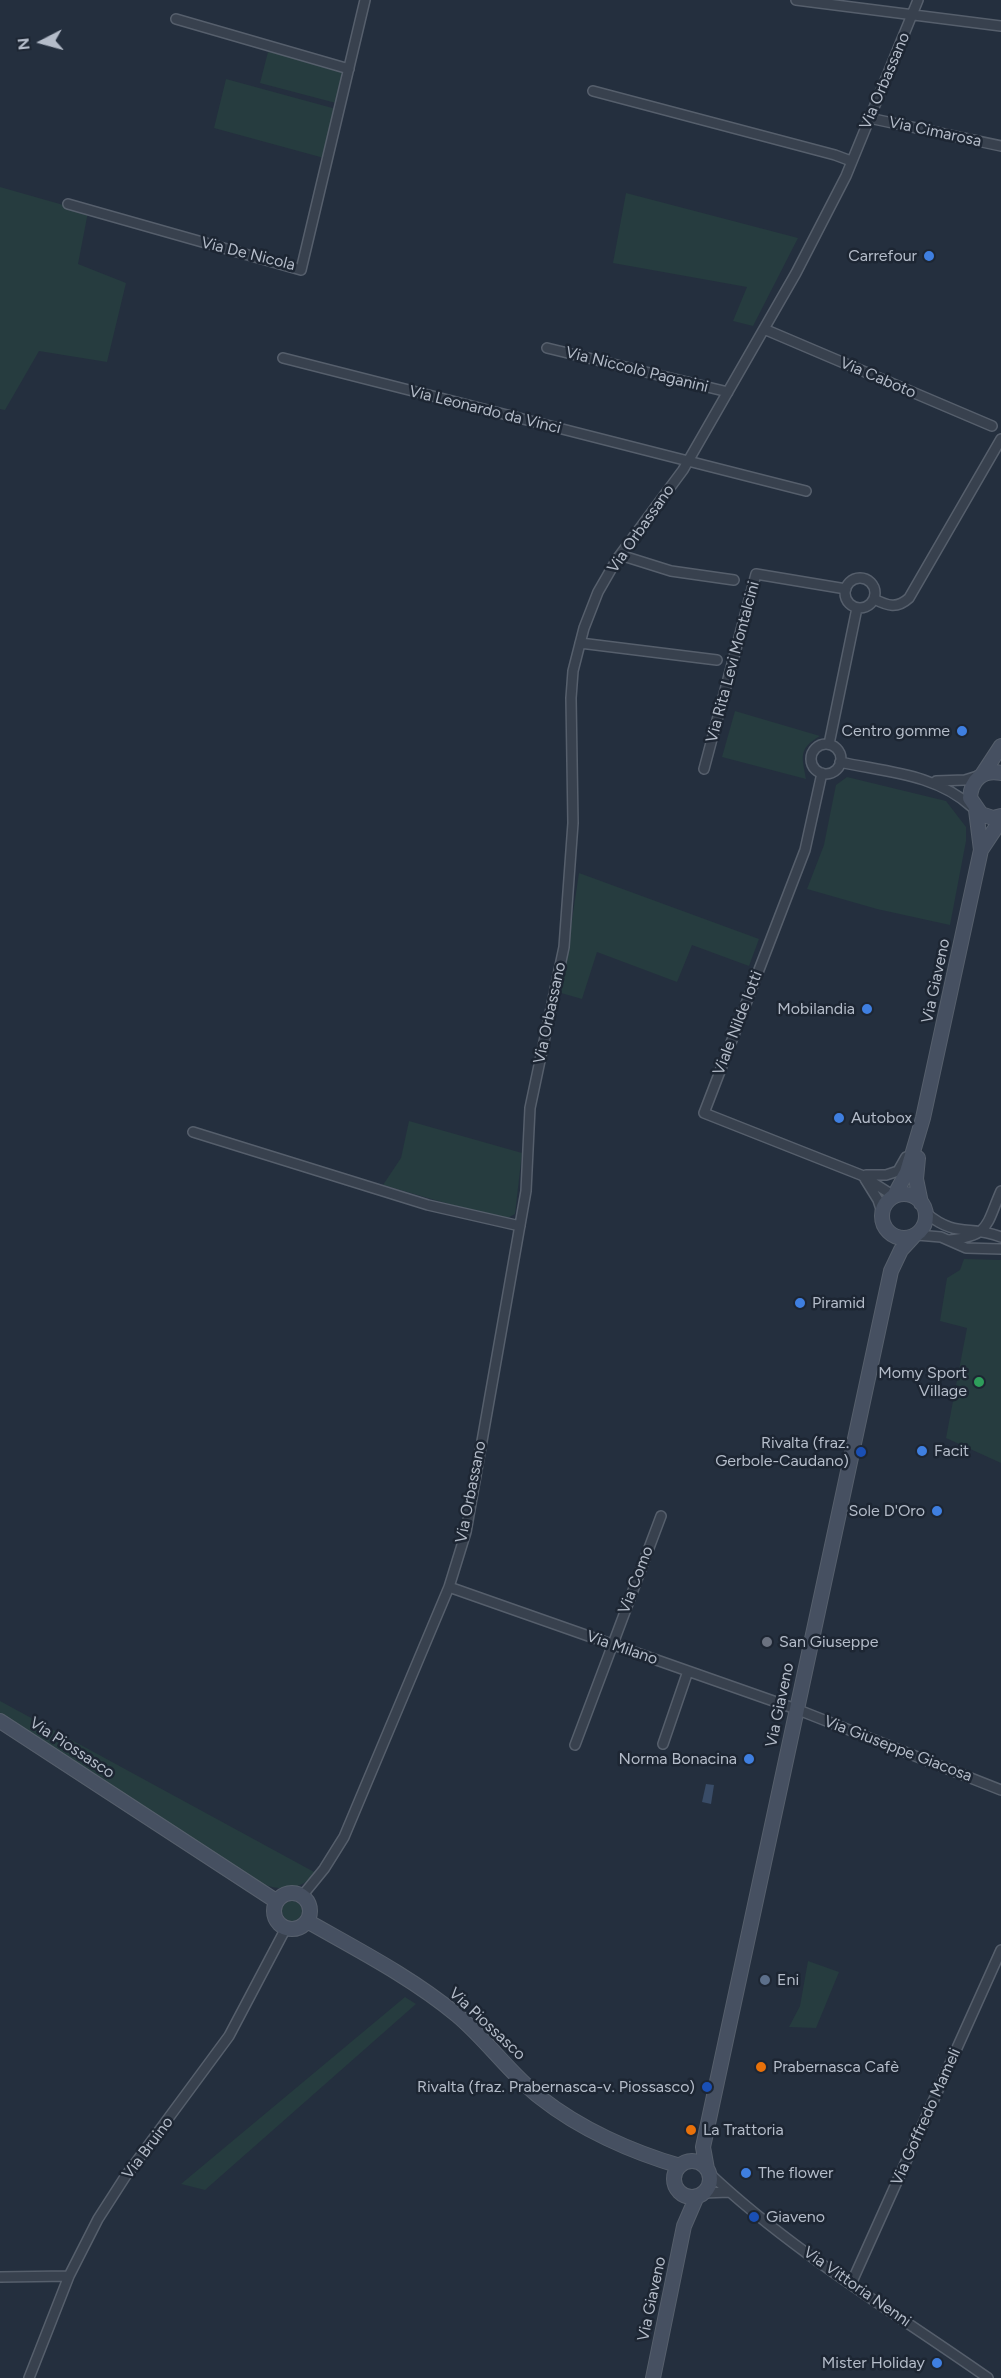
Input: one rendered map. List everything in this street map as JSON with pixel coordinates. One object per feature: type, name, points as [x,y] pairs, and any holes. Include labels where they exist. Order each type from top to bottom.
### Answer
[{"type":"main road","name":"Via Giaveno","points":[[981,850],[1001,818],[986,817],[976,810],[972,804],[970,791],[1001,746]]},
{"type":"main road","points":[[982,775],[1001,773]]},
{"type":"main road","name":"Via Giaveno","points":[[891,1271],[890,1249],[882,1212],[907,1172],[923,1118],[981,850],[976,810]]},
{"type":"main road","name":"Via Giaveno","points":[[690,2193],[710,2184],[703,2147],[795,1709],[891,1271],[901,1250],[924,1225],[923,1208],[916,1179],[923,1118]]},
{"type":"main road","points":[[894,1196],[909,1195],[923,1208]]},
{"type":"main road","points":[[885,1229],[895,1237],[915,1236]]},
{"type":"main road","name":"Via Piossasco","points":[[0,1721],[276,1901]]},
{"type":"main road","points":[[285,1894],[302,1896],[309,1905],[307,1921],[298,1928],[286,1928],[275,1917],[276,1901],[285,1894]]},
{"type":"main road","name":"Via Piossasco","points":[[307,1921],[362,1950],[458,2015],[540,2098],[580,2123],[642,2153],[690,2193]]},
{"type":"main road","points":[[684,2164],[703,2147]]},
{"type":"main road","name":"Via Piossasco","points":[[642,2153],[684,2164]]},
{"type":"main road","points":[[684,2164],[698,2162],[708,2171]]},
{"type":"main road","name":"Via Giaveno","points":[[653,2378],[690,2193],[675,2174],[684,2164]]},
{"type":"street","name":"Via De Nicola","points":[[68,204],[301,270],[365,0]]},
{"type":"street","points":[[796,0],[1001,26]]},
{"type":"street","name":"Via Orbassano","points":[[302,1896],[324,1869],[344,1837],[449,1587],[466,1532],[526,1191],[530,1108],[564,947],[573,823],[571,698],[573,671],[580,643],[598,592],[620,555],[687,462],[796,273],[851,161],[918,0]]},
{"type":"street","points":[[176,19],[349,69]]},
{"type":"street","points":[[593,91],[836,155],[851,161]]},
{"type":"street","name":"Via Cimarosa","points":[[869,118],[1001,146]]},
{"type":"street","name":"Via Caboto","points":[[764,329],[992,426]]},
{"type":"street","name":"Via Niccolò Paganini","points":[[547,348],[728,392]]},
{"type":"street","name":"Via Leonardo da Vinci","points":[[283,358],[806,491]]},
{"type":"street","points":[[874,599],[886,606],[899,606],[909,598],[1001,439]]},
{"type":"street","points":[[620,555],[671,572],[734,580]]},
{"type":"street","name":"Via Rita Levi Montalcini","points":[[704,769],[756,574],[846,589]]},
{"type":"street","points":[[864,579],[874,586],[874,599],[867,606],[857,608],[849,602],[846,589],[854,580],[864,579]]},
{"type":"street","name":"Viale Nilde Iotti","points":[[857,608],[829,744],[817,747],[812,755],[813,767],[822,773],[805,850],[704,1113],[861,1175]]},
{"type":"street","points":[[580,643],[717,660]]},
{"type":"street","points":[[822,773],[835,770],[840,762],[838,750],[829,744]]},
{"type":"street","points":[[840,762],[930,781],[956,781],[982,775]]},
{"type":"street","points":[[930,781],[960,796],[976,810]]},
{"type":"street","name":"Via Giaveno","points":[[861,1175],[886,1175],[898,1171],[923,1118]]},
{"type":"street","points":[[193,1132],[428,1205],[520,1226]]},
{"type":"street","points":[[861,1175],[894,1196]]},
{"type":"street","points":[[861,1175],[873,1190],[882,1212]]},
{"type":"street","points":[[915,1236],[949,1240],[974,1237],[982,1231],[1001,1191]]},
{"type":"street","points":[[923,1208],[954,1230],[982,1231],[1001,1238]]},
{"type":"street","points":[[949,1240],[966,1248],[1001,1249]]},
{"type":"street","name":"Via Como","points":[[575,1744],[661,1516]]},
{"type":"street","name":"Via Milano","points":[[449,1587],[795,1709]]},
{"type":"street","points":[[663,1744],[688,1671]]},
{"type":"street","name":"Via Giuseppe Giacosa","points":[[795,1709],[1001,1790]]},
{"type":"street","name":"Via Bruino","points":[[29,2378],[69,2277],[98,2219],[125,2177],[229,2036],[286,1928]]},
{"type":"street","name":"Via Goffredo Mameli","points":[[851,2284],[1001,1950]]},
{"type":"street","name":"Via Vittoria Nenni","points":[[708,2171],[729,2192],[851,2284],[988,2378]]},
{"type":"street","points":[[690,2193],[729,2192]]},
{"type":"street","points":[[0,2277],[69,2277]]},
{"type":"green space","points":[[268,52],[344,71],[336,103],[260,83]]},
{"type":"green space","points":[[226,79],[336,109],[324,158],[214,128]]},
{"type":"green space","points":[[0,187],[88,212],[78,264],[126,283],[107,362],[39,351],[5,410],[0,409]]},
{"type":"green space","points":[[626,193],[798,238],[753,326],[733,321],[747,287],[613,263]]},
{"type":"green space","points":[[735,711],[820,736],[808,745],[803,754],[806,779],[722,757]]},
{"type":"green space","points":[[847,777],[946,801],[966,827],[966,841],[950,925],[877,909],[807,889],[824,845],[836,785]]},
{"type":"green space","points":[[579,873],[759,939],[749,966],[692,945],[677,982],[597,952],[582,999],[561,993]]},
{"type":"green space","points":[[409,1121],[522,1153],[515,1214],[504,1220],[383,1185],[401,1158]]},
{"type":"green space","name":"Momy Sport Village","points":[[964,1259],[1001,1260],[1001,1463],[946,1438],[967,1328],[940,1321],[947,1278],[960,1270]]},
{"type":"green space","points":[[0,1701],[316,1873],[295,1887],[271,1887],[254,1881],[0,1717]]},
{"type":"green space","points":[[292,1901],[299,1904],[302,1911],[299,1918],[292,1921],[285,1918],[282,1911],[285,1904]]},
{"type":"green space","points":[[808,1961],[839,1972],[816,2028],[789,2027],[800,2006]]},
{"type":"green space","points":[[405,1997],[416,2004],[205,2190],[181,2184]]},
{"type":"water","points":[[706,1784],[714,1785],[711,1804],[702,1802]]},
{"type":"place","name":"Carrefour","points":[[929,256]]},
{"type":"place","name":"Centro gomme","points":[[962,731]]},
{"type":"place","name":"Mobilandia","points":[[867,1009]]},
{"type":"place","name":"Autobox","points":[[839,1118]]},
{"type":"place","name":"Piramid","points":[[800,1303]]},
{"type":"place","name":"Momy Sport Village","points":[[979,1382]]},
{"type":"place","name":"Facit","points":[[922,1451]]},
{"type":"place","name":"Rivalta (fraz. Gerbole-Caudano)","points":[[861,1452]]},
{"type":"place","name":"Sole D'Oro","points":[[937,1511]]},
{"type":"place","name":"San Giuseppe","points":[[767,1642]]},
{"type":"place","name":"Norma Bonacina","points":[[749,1759]]},
{"type":"place","name":"Eni","points":[[765,1980]]},
{"type":"place","name":"Prabernasca Cafè","points":[[761,2067]]},
{"type":"place","name":"Rivalta (fraz. Prabernasca-v. Piossasco)","points":[[707,2087]]},
{"type":"place","name":"La Trattoria","points":[[691,2130]]},
{"type":"place","name":"The flower","points":[[746,2173]]},
{"type":"place","name":"Giaveno","points":[[754,2217]]},
{"type":"place","name":"Mister Holiday","points":[[937,2363]]}]
